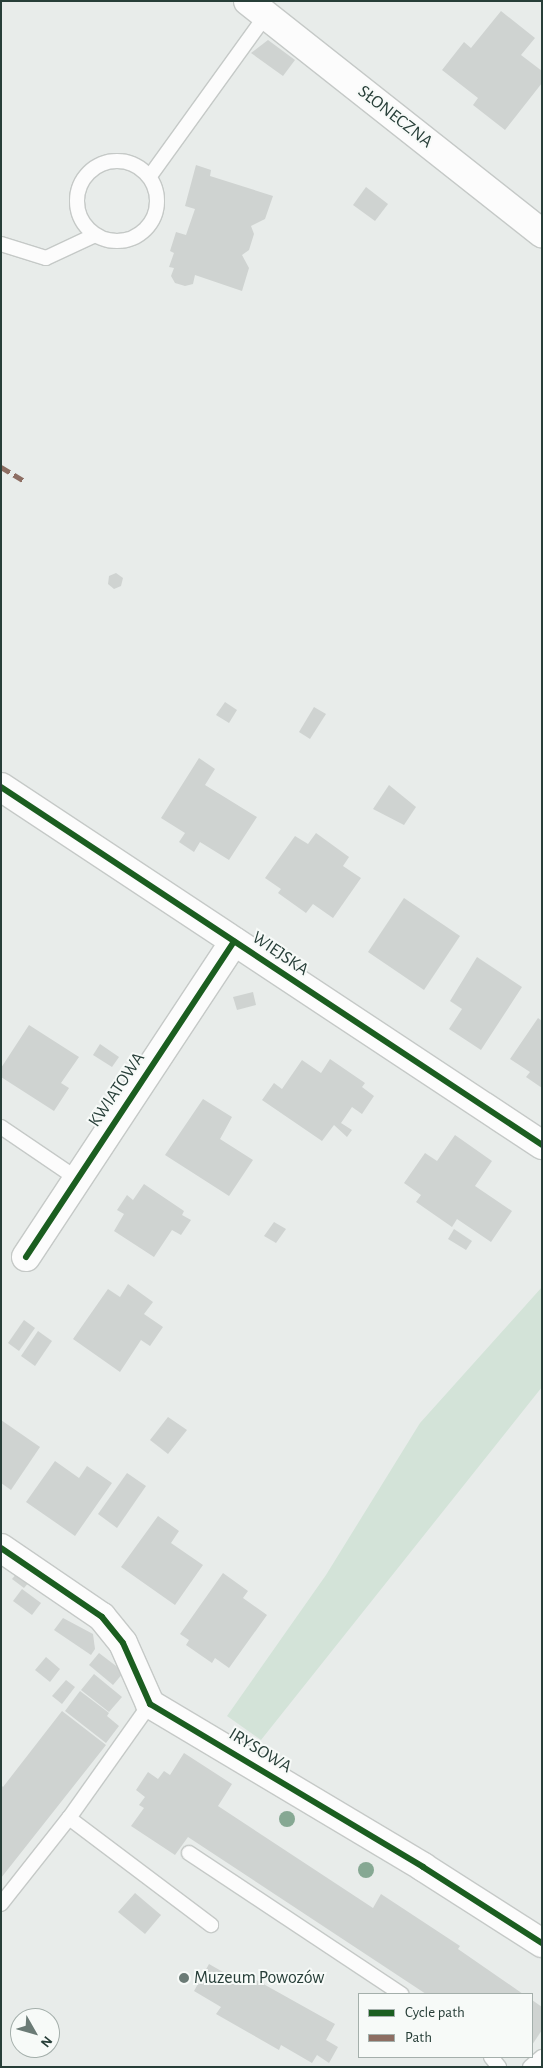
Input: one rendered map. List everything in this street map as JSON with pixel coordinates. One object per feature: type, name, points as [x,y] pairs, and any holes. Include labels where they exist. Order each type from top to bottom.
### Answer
[{"type":"street","name":"SŁONECZNA","points":[[257,8],[542,233]]},
{"type":"street","name":"WIEJSKA","points":[[1,787],[542,1145]]},
{"type":"street","name":"KWIATOWA","points":[[26,1257],[76,1178],[234,941]]},
{"type":"street","points":[[1,1548],[102,1617],[123,1643],[150,1704]]},
{"type":"street","name":"IRYSOWA","points":[[150,1704],[423,1867],[542,1943]]},
{"type":"lane","points":[[150,176],[257,8]]},
{"type":"lane","points":[[109,161],[129,162],[150,176],[158,198],[153,220],[139,236],[122,242],[100,239],[86,228],[77,213],[77,191],[87,173],[109,161]]},
{"type":"lane","points":[[1,244],[46,258],[94,235]]},
{"type":"lane","points":[[1,1127],[76,1178]]},
{"type":"lane","points":[[1,1904],[69,1818],[150,1704]]},
{"type":"lane","points":[[69,1818],[211,1925]]},
{"type":"lane","points":[[189,1853],[399,1993]]},
{"type":"lane","points":[[530,2067],[542,2057]]},
{"type":"green space","points":[[542,1287],[542,1387],[261,1740],[227,1716],[326,1575],[420,1423]]},
{"type":"building","points":[[501,11],[535,38],[521,55],[542,71],[542,83],[505,130],[473,105],[478,98],[442,70],[464,42],[471,48]]},
{"type":"building","points":[[268,40],[295,60],[283,76],[251,53]]},
{"type":"building","points":[[196,165],[211,170],[210,176],[273,196],[265,219],[251,226],[254,234],[249,250],[242,255],[249,268],[242,291],[195,275],[193,284],[185,286],[175,283],[171,276],[174,268],[169,267],[174,253],[170,251],[176,232],[186,235],[195,209],[185,206]]},
{"type":"building","points":[[366,187],[388,204],[375,221],[353,205]]},
{"type":"building","points":[[116,573],[123,578],[121,586],[114,589],[108,584],[109,576]]},
{"type":"building","points":[[225,702],[237,710],[229,723],[216,715]]},
{"type":"building","points":[[314,707],[326,714],[310,739],[299,732]]},
{"type":"building","points":[[199,758],[215,769],[205,785],[257,817],[229,860],[200,842],[194,852],[179,842],[185,833],[161,818]]},
{"type":"building","points":[[389,785],[416,807],[404,825],[373,809]]},
{"type":"building","points":[[316,833],[349,857],[343,866],[361,878],[333,918],[313,904],[306,913],[278,893],[281,889],[265,878],[295,836],[308,844]]},
{"type":"building","points":[[404,898],[460,936],[424,990],[368,952]]},
{"type":"building","points":[[477,957],[522,987],[481,1050],[449,1029],[462,1009],[450,1001]]},
{"type":"building","points":[[253,992],[256,1005],[237,1010],[233,997]]},
{"type":"building","points":[[538,1018],[542,1021],[542,1088],[526,1077],[530,1072],[510,1059]]},
{"type":"building","points":[[29,1025],[79,1057],[61,1083],[69,1088],[54,1111],[1,1077],[1,1068]]},
{"type":"building","points":[[100,1044],[119,1057],[112,1067],[93,1055]]},
{"type":"building","points":[[330,1059],[365,1083],[362,1087],[374,1096],[362,1114],[352,1107],[341,1123],[352,1130],[347,1137],[334,1125],[322,1141],[262,1100],[274,1083],[282,1089],[302,1060],[321,1073]]},
{"type":"building","points":[[203,1099],[232,1117],[220,1139],[253,1160],[229,1196],[165,1155]]},
{"type":"building","points":[[455,1135],[492,1161],[475,1186],[512,1211],[491,1242],[457,1219],[452,1227],[416,1202],[421,1195],[404,1183],[425,1153],[437,1161]]},
{"type":"building","points":[[144,1184],[184,1211],[182,1215],[191,1220],[181,1235],[172,1230],[154,1257],[114,1231],[124,1214],[117,1210],[127,1195],[133,1200]]},
{"type":"building","points":[[274,1222],[286,1229],[276,1243],[264,1236]]},
{"type":"building","points":[[454,1229],[472,1241],[466,1250],[448,1239]]},
{"type":"building","points":[[128,1284],[153,1302],[144,1314],[163,1327],[150,1346],[141,1340],[120,1372],[73,1339],[108,1289],[120,1297]]},
{"type":"building","points":[[24,1320],[35,1328],[19,1351],[8,1343]]},
{"type":"building","points":[[38,1331],[52,1341],[35,1366],[21,1356]]},
{"type":"building","points":[[168,1417],[187,1430],[168,1454],[150,1440]]},
{"type":"building","points":[[1,1420],[40,1447],[11,1490],[1,1483]]},
{"type":"building","points":[[55,1461],[79,1478],[87,1466],[112,1483],[75,1536],[26,1502]]},
{"type":"building","points":[[127,1473],[146,1486],[117,1528],[98,1514]]},
{"type":"building","points":[[158,1516],[179,1531],[171,1543],[203,1565],[175,1605],[121,1567]]},
{"type":"building","points":[[17,1573],[29,1582],[24,1588],[12,1579]]},
{"type":"building","points":[[223,1573],[248,1591],[243,1598],[267,1615],[229,1668],[215,1658],[212,1663],[186,1645],[189,1640],[180,1634]]},
{"type":"building","points":[[22,1589],[41,1603],[32,1615],[13,1601]]},
{"type":"building","points":[[63,1618],[93,1634],[95,1649],[91,1655],[54,1630]]},
{"type":"building","points":[[99,1653],[124,1672],[113,1685],[89,1665]]},
{"type":"building","points":[[46,1657],[60,1669],[50,1682],[35,1670]]},
{"type":"building","points":[[94,1674],[122,1697],[109,1712],[81,1690]]},
{"type":"building","points":[[66,1680],[75,1687],[62,1704],[52,1696]]},
{"type":"building","points":[[80,1691],[109,1713],[107,1716],[119,1726],[106,1743],[65,1711]]},
{"type":"building","points":[[62,1711],[106,1745],[1,1878],[1,1785],[3,1787]]},
{"type":"building","points":[[184,1753],[232,1784],[218,1806],[373,1908],[381,1894],[460,1946],[458,1949],[522,1993],[424,1993],[188,1837],[175,1855],[131,1826],[144,1808],[139,1805],[145,1797],[136,1790],[148,1772],[158,1779],[164,1771],[170,1775]]},
{"type":"building","points":[[135,1893],[161,1915],[145,1934],[118,1912]]},
{"type":"building","points":[[209,1964],[237,1980],[242,1972],[335,2024],[326,2040],[338,2047],[329,2063],[317,2055],[312,2063],[281,2045],[279,2050],[216,2014],[221,2007],[194,1991]]},
{"type":"building","points":[[533,2001],[542,2007],[542,2030],[533,2044]]},
{"type":"marked path","points":[[1,467],[26,482]]},
{"type":"cycle path","points":[[1,787],[542,1145]]},
{"type":"cycle path","points":[[26,1257],[234,941]]},
{"type":"cycle path","points":[[1,1548],[102,1617],[123,1643],[150,1704],[423,1867],[542,1943]]},
{"type":"place","name":"Muzeum Powozów","points":[[184,1978]]}]
